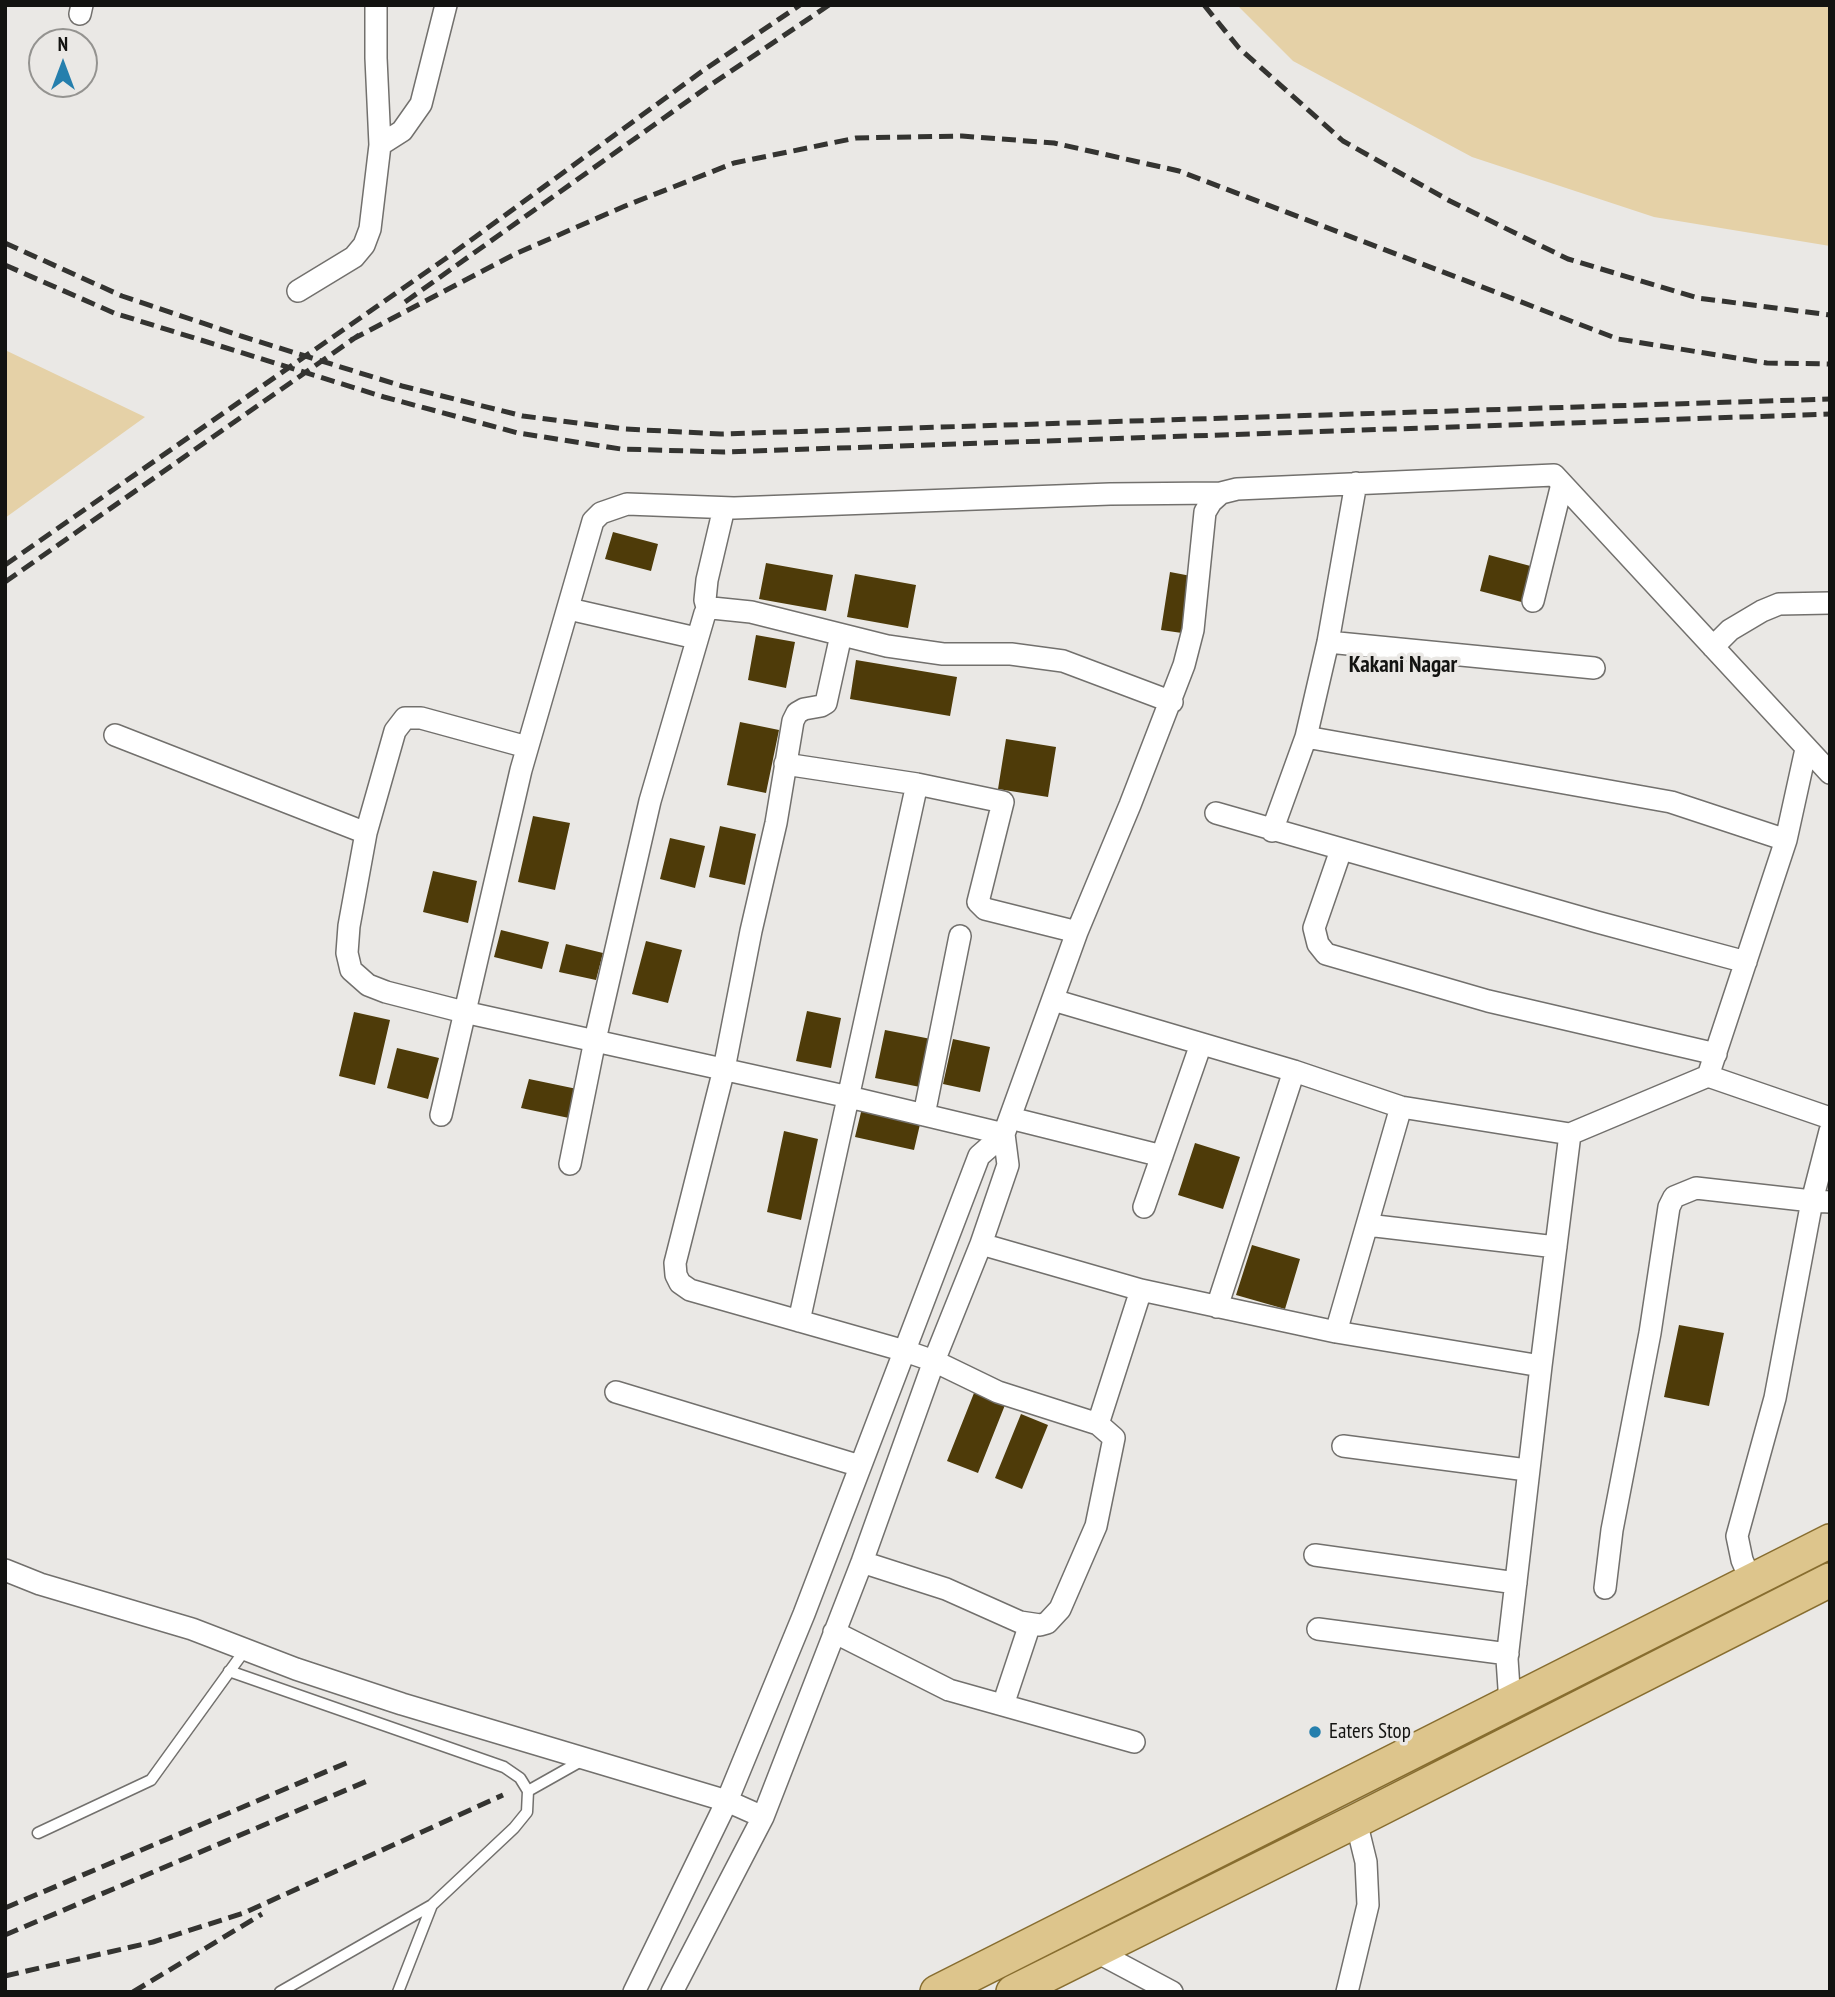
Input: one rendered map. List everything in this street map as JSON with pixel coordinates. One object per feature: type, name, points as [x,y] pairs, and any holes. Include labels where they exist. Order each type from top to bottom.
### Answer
[{"type":"main road","points":[[937,1992],[1830,1541]]},
{"type":"main road","points":[[1013,1992],[1830,1580]]},
{"type":"street","points":[[298,291],[354,257],[364,245],[370,229],[380,145],[376,5]]},
{"type":"street","points":[[380,145],[402,131],[421,104],[446,5]]},
{"type":"street","points":[[442,1115],[527,747],[593,521],[601,513],[627,504],[724,508],[1110,494],[1221,493],[1237,489],[1554,475],[1830,773]]},
{"type":"street","points":[[1272,831],[1306,737],[1328,642],[1356,483]]},
{"type":"street","points":[[1533,601],[1562,484]]},
{"type":"street","points":[[672,1992],[763,1817],[862,1562],[934,1361],[981,1244],[1008,1165],[1007,1126],[1077,932],[1172,702],[1184,665],[1193,630],[1205,512],[1221,493]]},
{"type":"street","points":[[708,611],[705,600],[707,580],[724,508]]},
{"type":"street","points":[[1713,647],[1730,630],[1779,604],[1830,603]]},
{"type":"street","points":[[570,1164],[650,801],[705,613],[712,608],[751,612],[887,646],[943,654],[1010,654],[1063,660],[1172,702]]},
{"type":"street","points":[[569,609],[696,638]]},
{"type":"street","points":[[841,635],[825,702],[821,706],[797,713],[793,721],[776,823],[751,931],[724,1069],[674,1270],[680,1283],[690,1290],[905,1350],[998,1392],[1098,1424],[1114,1438],[1096,1526],[1060,1609],[1047,1623],[1030,1625],[946,1589],[862,1562]]},
{"type":"street","points":[[1328,642],[1594,668]]},
{"type":"street","points":[[527,747],[411,716],[405,718],[395,731],[366,833],[349,926],[347,953],[351,970],[368,985],[464,1012],[924,1115],[1007,1126],[1162,1156]]},
{"type":"street","points":[[115,735],[366,833]]},
{"type":"street","points":[[1306,737],[1671,802],[1786,840]]},
{"type":"street","points":[[1709,1076],[1786,840],[1806,749]]},
{"type":"street","points":[[785,764],[917,784],[1003,802],[978,902],[985,909],[1077,932]]},
{"type":"street","points":[[799,1321],[917,784]]},
{"type":"street","points":[[1216,813],[1272,831],[1746,962]]},
{"type":"street","points":[[1340,850],[1314,928],[1318,944],[1326,954],[1488,1001],[1716,1054]]},
{"type":"street","points":[[924,1115],[960,936]]},
{"type":"street","points":[[1052,1000],[1294,1071],[1401,1107],[1570,1134],[1709,1076],[1830,1118]]},
{"type":"street","points":[[1144,1208],[1201,1044]]},
{"type":"street","points":[[1217,1307],[1294,1071]]},
{"type":"street","points":[[1336,1332],[1401,1107]]},
{"type":"street","points":[[634,1992],[727,1801],[804,1614],[979,1156],[1007,1126]]},
{"type":"street","points":[[1751,1581],[1742,1560],[1737,1536],[1775,1398],[1821,1201],[1830,1131]]},
{"type":"street","points":[[1510,1703],[1508,1654],[1527,1470],[1570,1134]]},
{"type":"street","points":[[1605,1588],[1612,1530],[1648,1346],[1669,1208],[1674,1197],[1696,1188],[1821,1201]]},
{"type":"street","points":[[1367,1225],[1556,1247]]},
{"type":"street","points":[[981,1244],[1141,1290],[1217,1307],[1336,1332],[1541,1366]]},
{"type":"street","points":[[1098,1424],[1141,1290]]},
{"type":"street","points":[[616,1392],[860,1466]]},
{"type":"street","points":[[1343,1446],[1527,1470]]},
{"type":"street","points":[[1315,1555],[1516,1583]]},
{"type":"street","points":[[5,1570],[40,1584],[192,1629],[296,1669],[402,1704],[727,1801],[763,1817]]},
{"type":"street","points":[[1003,1705],[1030,1625]]},
{"type":"street","points":[[1318,1629],[1508,1654]]},
{"type":"street","points":[[834,1632],[949,1690],[1133,1742]]},
{"type":"street","points":[[1347,1992],[1368,1905],[1366,1862],[1356,1821]]},
{"type":"street","points":[[1095,1951],[1172,1992]]},
{"type":"lane","points":[[38,1833],[151,1780],[245,1650]]},
{"type":"lane","points":[[229,1671],[504,1767],[520,1778],[528,1791],[527,1812],[514,1828],[432,1905],[280,1992]]},
{"type":"lane","points":[[528,1791],[585,1759]]},
{"type":"lane","points":[[398,1992],[432,1905]]},
{"type":"shaded area","points":[[1237,5],[1830,5],[1830,246],[1654,217],[1472,157],[1293,61]]},
{"type":"shaded area","points":[[5,350],[145,417],[5,518]]},
{"type":"building","points":[[613,532],[658,544],[651,571],[605,559]]},
{"type":"building","points":[[1489,555],[1538,568],[1529,604],[1480,591]]},
{"type":"building","points":[[766,563],[833,575],[826,611],[759,599]]},
{"type":"building","points":[[1170,572],[1191,576],[1182,633],[1161,630]]},
{"type":"building","points":[[855,574],[916,585],[908,628],[847,617]]},
{"type":"building","points":[[756,635],[795,642],[786,688],[748,680]]},
{"type":"building","points":[[856,660],[957,677],[950,716],[850,699]]},
{"type":"building","points":[[740,722],[779,730],[766,793],[727,785]]},
{"type":"building","points":[[1006,739],[1056,747],[1048,797],[998,789]]},
{"type":"building","points":[[533,816],[570,823],[555,890],[518,882]]},
{"type":"building","points":[[720,826],[756,834],[745,885],[709,877]]},
{"type":"building","points":[[670,838],[705,846],[695,888],[660,879]]},
{"type":"building","points":[[433,871],[477,881],[468,923],[423,912]]},
{"type":"building","points":[[501,930],[549,942],[542,969],[494,957]]},
{"type":"building","points":[[646,941],[682,950],[668,1003],[632,994]]},
{"type":"building","points":[[566,944],[603,953],[596,980],[559,972]]},
{"type":"building","points":[[807,1011],[841,1018],[831,1068],[796,1061]]},
{"type":"building","points":[[354,1012],[390,1020],[375,1085],[339,1076]]},
{"type":"building","points":[[885,1030],[931,1039],[920,1087],[875,1078]]},
{"type":"building","points":[[953,1039],[990,1047],[980,1092],[943,1084]]},
{"type":"building","points":[[397,1048],[439,1058],[428,1099],[387,1088]]},
{"type":"building","points":[[529,1079],[577,1089],[569,1118],[521,1108]]},
{"type":"building","points":[[862,1108],[921,1120],[914,1150],[855,1137]]},
{"type":"building","points":[[784,1131],[818,1139],[801,1220],[767,1212]]},
{"type":"building","points":[[1195,1143],[1240,1157],[1223,1209],[1178,1195]]},
{"type":"building","points":[[1252,1245],[1300,1259],[1285,1309],[1236,1295]]},
{"type":"building","points":[[1679,1325],[1724,1333],[1709,1406],[1664,1397]]},
{"type":"building","points":[[974,1393],[1005,1405],[978,1473],[947,1461]]},
{"type":"building","points":[[1021,1414],[1048,1425],[1022,1489],[995,1478]]},
{"type":"railway","points":[[5,565],[445,259],[701,72],[800,5]]},
{"type":"railway","points":[[405,302],[706,88],[829,5]]},
{"type":"railway","points":[[1204,5],[1239,48],[1343,141],[1450,201],[1568,259],[1698,298],[1830,315]]},
{"type":"railway","points":[[351,340],[515,254],[625,206],[734,163],[856,138],[962,136],[1054,143],[1179,171],[1618,339],[1767,363],[1830,364]]},
{"type":"railway","points":[[5,243],[122,296],[402,386],[523,416],[625,429],[721,434],[1830,399]]},
{"type":"railway","points":[[5,265],[114,313],[384,397],[518,433],[621,449],[724,452],[1830,414]]},
{"type":"railway","points":[[5,582],[359,335]]},
{"type":"railway","points":[[5,1908],[351,1761]]},
{"type":"railway","points":[[5,1935],[372,1779]]},
{"type":"railway","points":[[5,1976],[153,1942],[244,1913],[503,1795]]},
{"type":"railway","points":[[133,1992],[262,1914]]},
{"type":"place","name":"Eaters Stop","points":[[1315,1732]]},
{"type":"district","name":"Kakani Nagar","points":[[1403,665]]}]
